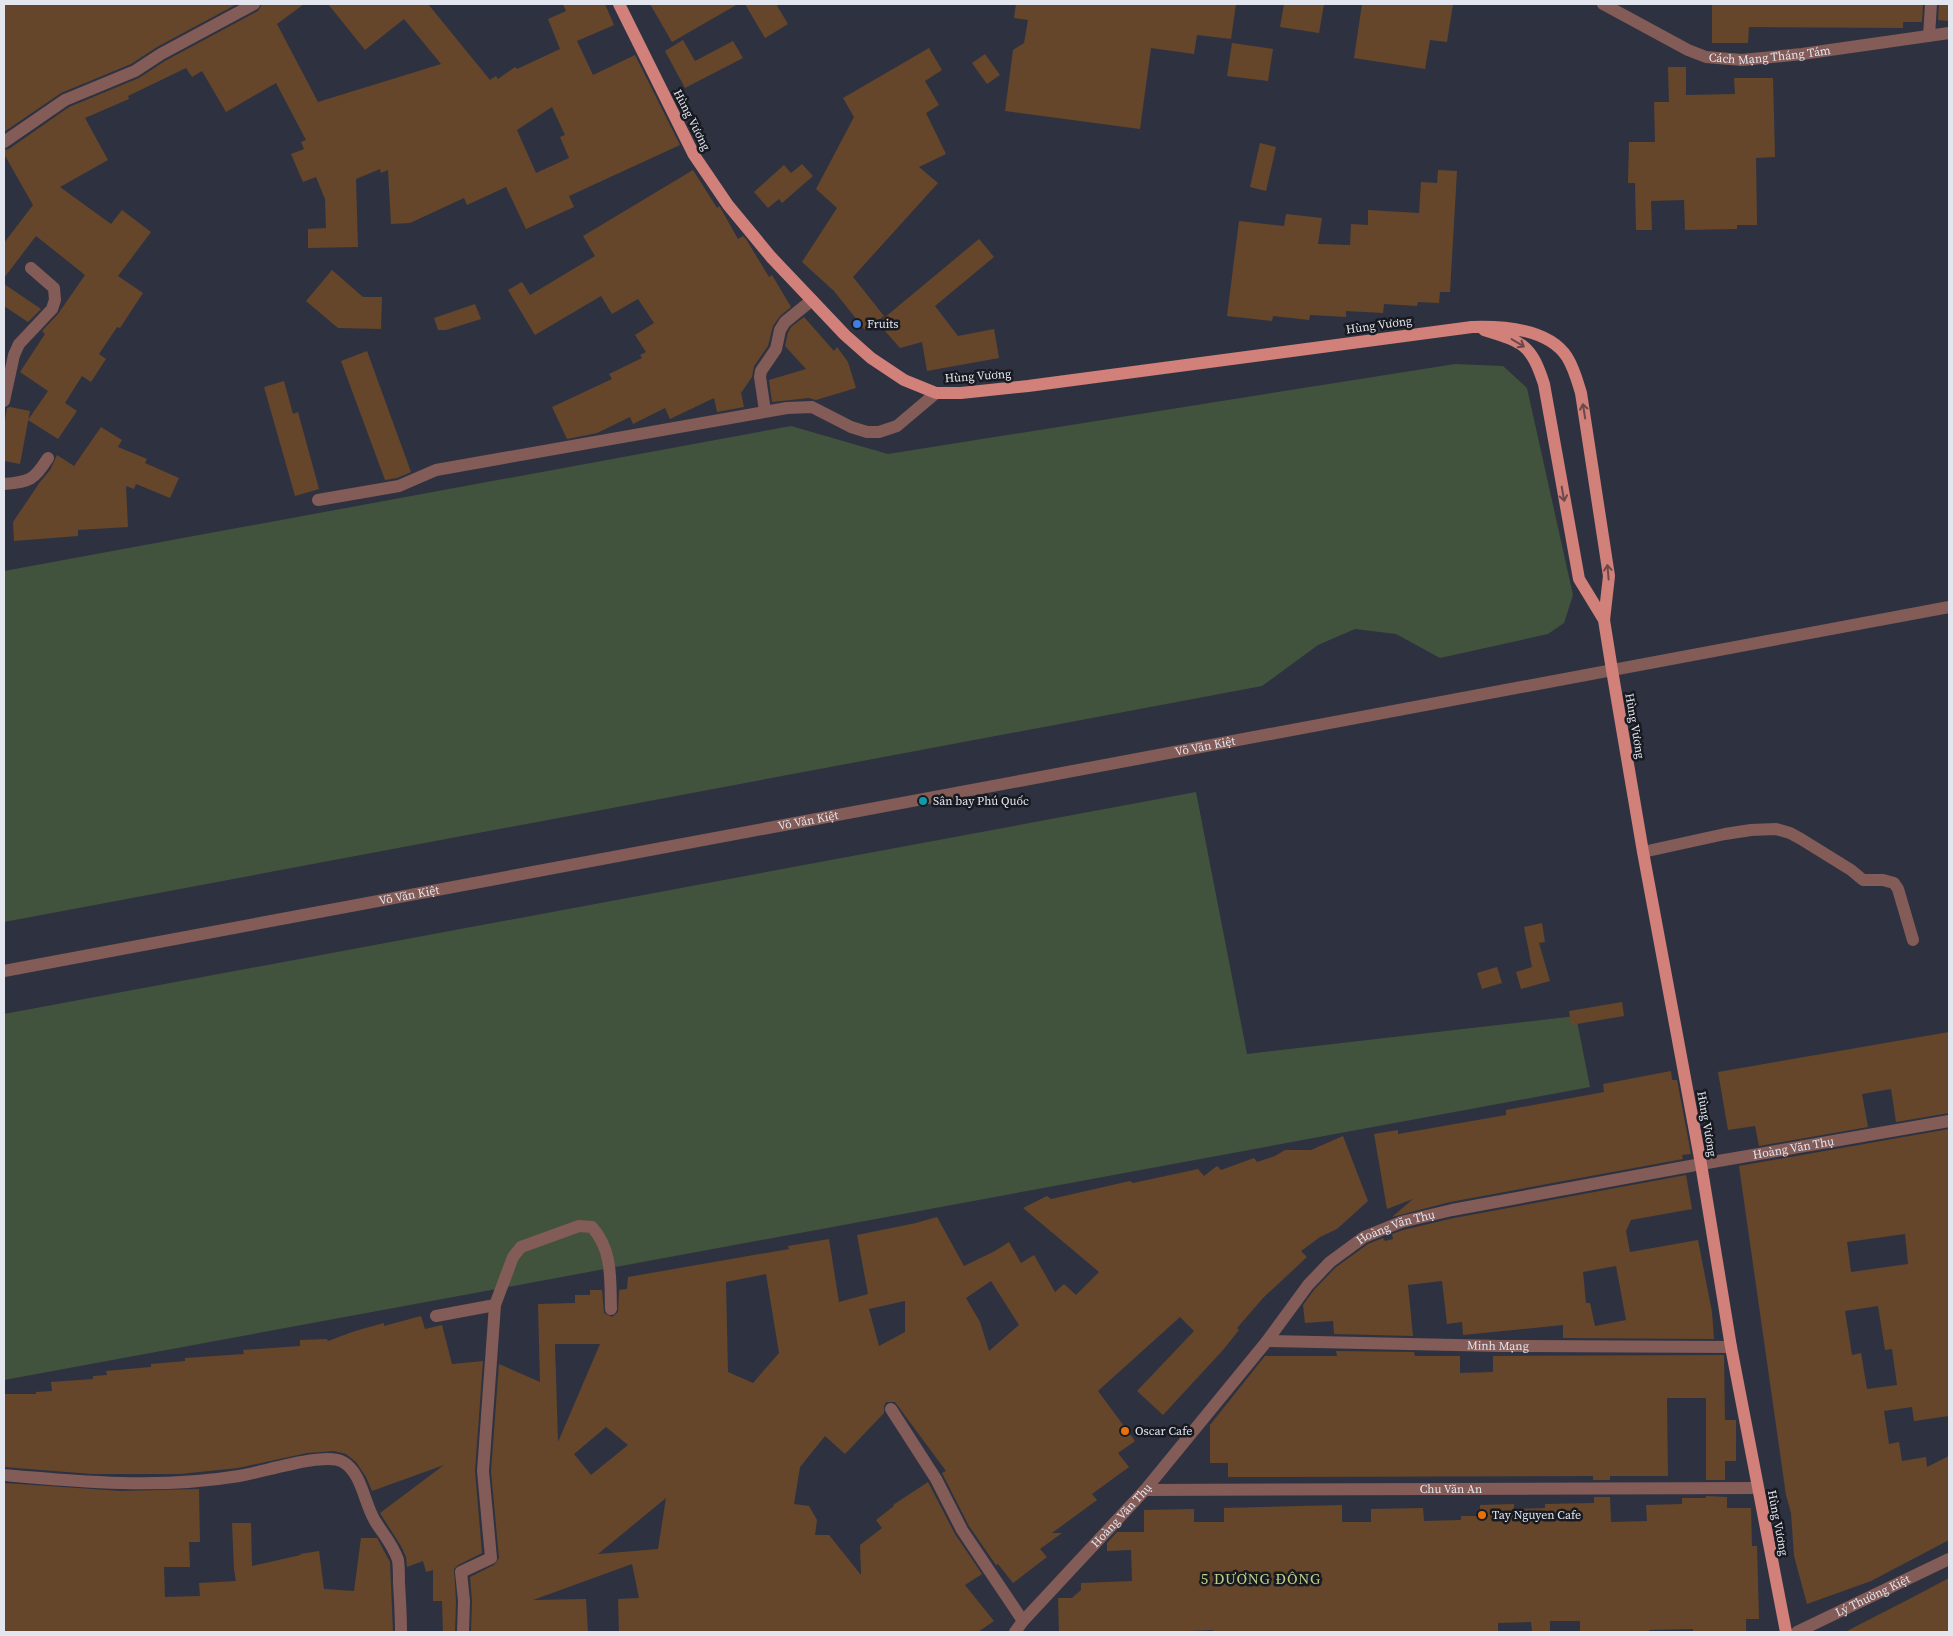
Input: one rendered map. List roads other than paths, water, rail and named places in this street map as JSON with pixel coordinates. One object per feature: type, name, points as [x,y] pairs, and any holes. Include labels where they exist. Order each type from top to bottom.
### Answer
[{"type":"main road","name":"Hùng Vương","points":[[619,4],[694,156],[728,205],[771,257],[845,335],[870,358],[904,380],[936,393],[961,393],[1028,386],[1472,327],[1503,326],[1518,328],[1535,334],[1553,344],[1566,355],[1574,370],[1581,393],[1609,576],[1604,620],[1643,852],[1701,1164],[1730,1347],[1756,1488],[1786,1632]]},
{"type":"main road","name":"Hùng Vương","points":[[1472,327],[1510,338],[1524,347],[1536,361],[1544,384],[1578,579],[1604,620]]},
{"type":"street","points":[[4,142],[65,100],[135,71],[161,54],[254,4]]},
{"type":"street","name":"Cách Mạng Tháng Tám","points":[[1602,4],[1688,50],[1706,57],[1742,60],[1802,54],[1949,33]]},
{"type":"street","points":[[1929,36],[1930,4]]},
{"type":"street","points":[[4,400],[10,366],[19,344],[52,309],[55,300],[54,288],[31,268]]},
{"type":"street","points":[[765,411],[760,377],[761,371],[776,349],[780,330],[785,322],[812,300]]},
{"type":"street","points":[[318,500],[399,486],[436,470],[802,406],[812,407],[851,427],[867,432],[880,432],[897,426],[936,393]]},
{"type":"street","points":[[4,484],[31,480],[39,473],[48,458]]},
{"type":"street","name":"Võ Văn Kiệt","points":[[4,971],[1949,607]]},
{"type":"street","points":[[1643,852],[1751,830],[1776,829],[1790,832],[1828,854],[1863,880],[1883,880],[1894,883],[1898,889],[1913,940]]},
{"type":"street","name":"Hoàng Văn Thụ","points":[[1015,1632],[1145,1490],[1267,1341],[1308,1285],[1330,1262],[1364,1237],[1401,1222],[1452,1210],[1949,1121]]},
{"type":"street","points":[[462,1632],[464,1601],[461,1572],[491,1558],[483,1471],[495,1305],[513,1257],[522,1247],[579,1226],[592,1227],[599,1235],[608,1255],[611,1309]]},
{"type":"street","points":[[436,1316],[495,1305]]},
{"type":"street","name":"Minh Mạng","points":[[1267,1341],[1501,1346],[1730,1347]]},
{"type":"street","points":[[892,1409],[936,1479],[962,1530],[1023,1622]]},
{"type":"street","points":[[4,1475],[84,1482],[172,1483],[239,1476],[309,1460],[327,1459],[342,1461],[351,1469],[358,1480],[375,1521],[389,1539],[398,1561],[401,1632]]},
{"type":"street","name":"Chu Văn An","points":[[1145,1490],[1756,1488]]},
{"type":"street","name":"Lý Thường Kiệt","points":[[1797,1632],[1949,1559]]},
{"type":"place","name":"Fruits","points":[[857,324]]},
{"type":"place","name":"Sân bay Phú Quốc","points":[[923,801]]},
{"type":"place","name":"Oscar Cafe","points":[[1125,1431]]},
{"type":"place","name":"Tay Nguyen Cafe","points":[[1482,1515]]},
{"type":"district","name":"5 DƯƠNG ĐÔNG","points":[[1261,1578]]}]
